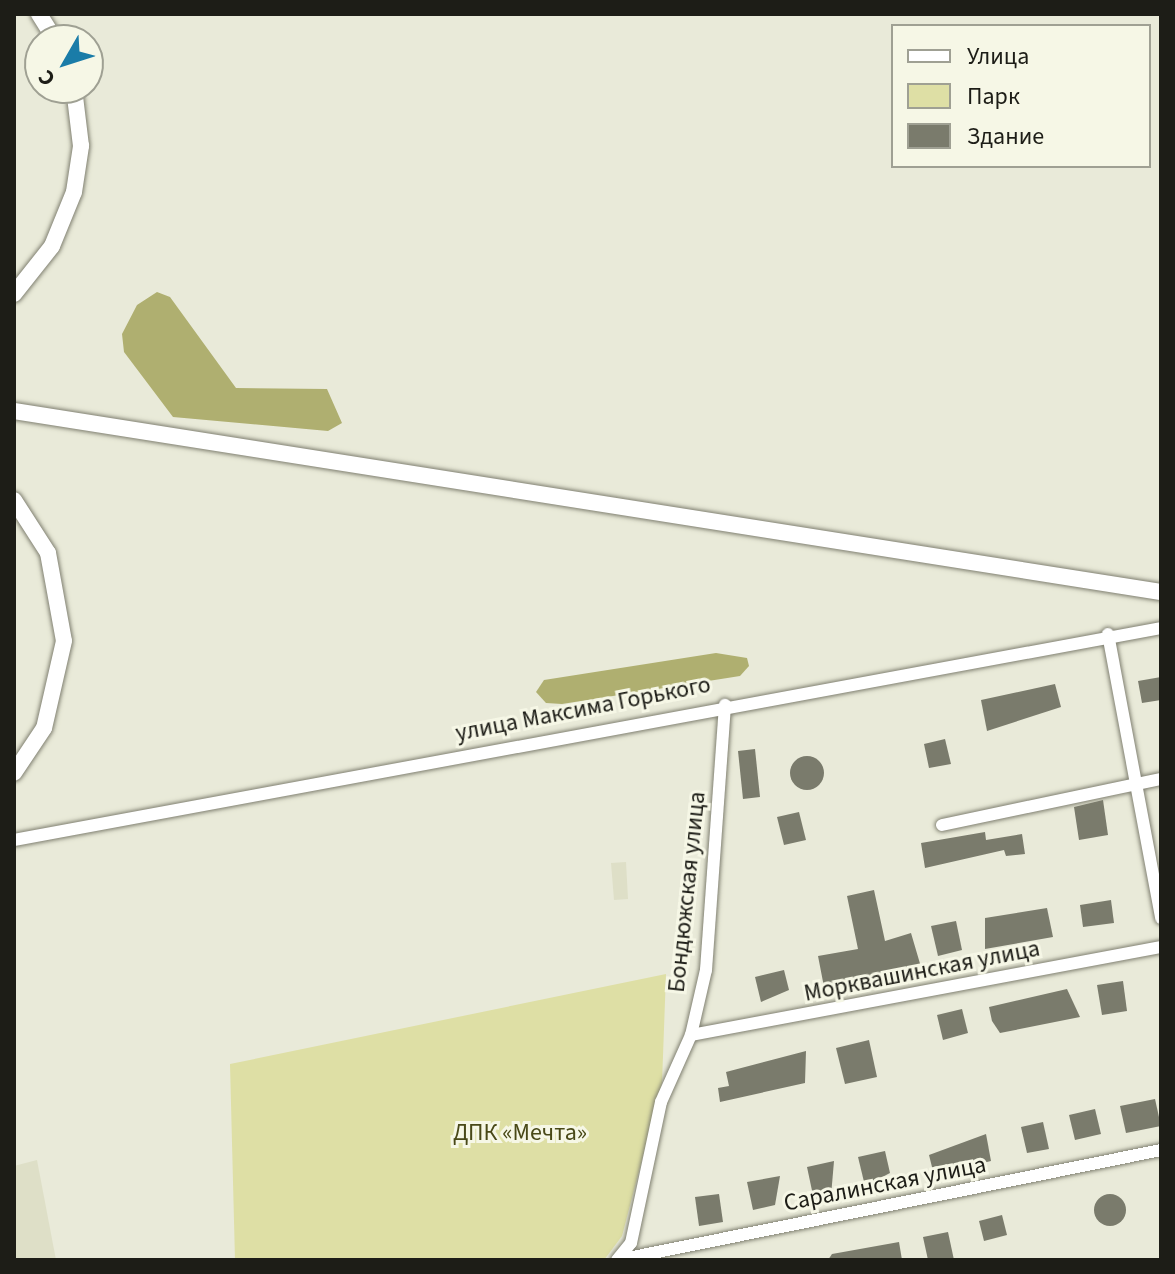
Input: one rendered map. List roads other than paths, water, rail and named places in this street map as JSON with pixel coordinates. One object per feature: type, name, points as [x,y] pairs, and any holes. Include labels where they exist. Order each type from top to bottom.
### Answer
[{"type":"street","points":[[14,294],[52,246],[74,192],[81,146],[76,104]]},
{"type":"street","points":[[14,411],[1161,592]]},
{"type":"street","points":[[14,500],[48,553],[64,641],[44,728],[14,773]]},
{"type":"street","name":"улица Максима Горького","points":[[14,840],[1108,634],[1161,628]]},
{"type":"street","points":[[1108,634],[1161,918]]},
{"type":"street","name":"Бондюжская улица","points":[[618,1260],[631,1243],[648,1187],[661,1102],[691,1035],[706,970],[725,705]]},
{"type":"street","points":[[942,825],[1161,779]]},
{"type":"street","name":"Морквашинская улица","points":[[691,1035],[1161,947]]},
{"type":"street","name":"Саралинская улица","points":[[618,1260],[1161,1150]]},
{"type":"park label","name":"ДПК «Мечта»","points":[[520,1133]]}]
